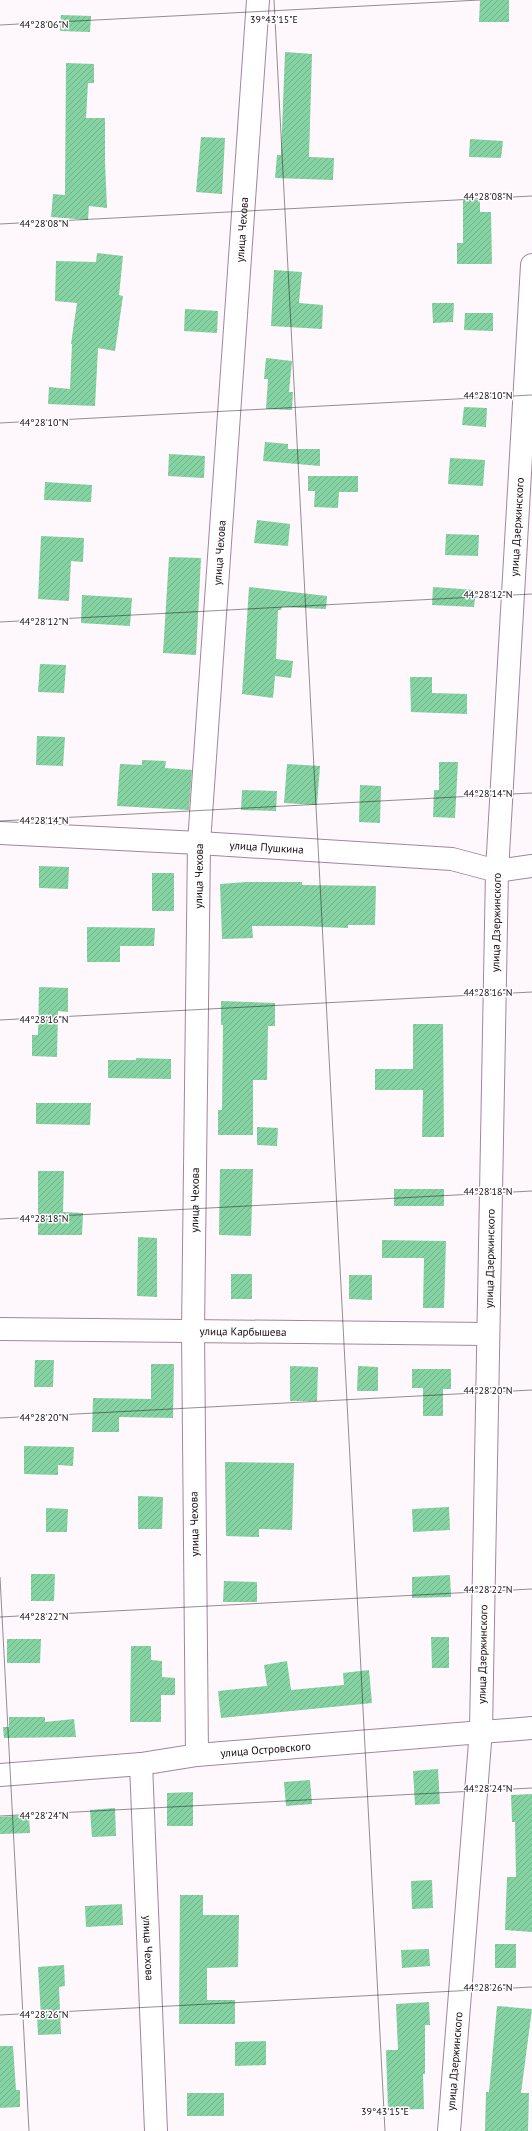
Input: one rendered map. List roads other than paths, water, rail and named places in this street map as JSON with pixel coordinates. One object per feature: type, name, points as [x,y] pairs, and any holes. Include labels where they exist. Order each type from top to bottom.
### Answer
[{"type":"street","name":"улица Чехова","points":[[197,1755],[193,1331],[199,843],[258,0]]},
{"type":"street","name":"улица Дзержинского","points":[[449,2131],[481,1730],[487,1334],[497,871],[532,265]]},
{"type":"street","name":"улица Пушкина","points":[[0,833],[199,843],[452,859],[497,871],[532,866]]},
{"type":"street","name":"улица Карбышева","points":[[0,1329],[487,1334]]},
{"type":"street","name":"улица Островского","points":[[0,1776],[141,1764],[197,1755],[481,1730],[532,1728]]},
{"type":"street","name":"улица Чехова","points":[[141,1764],[156,2131]]}]
